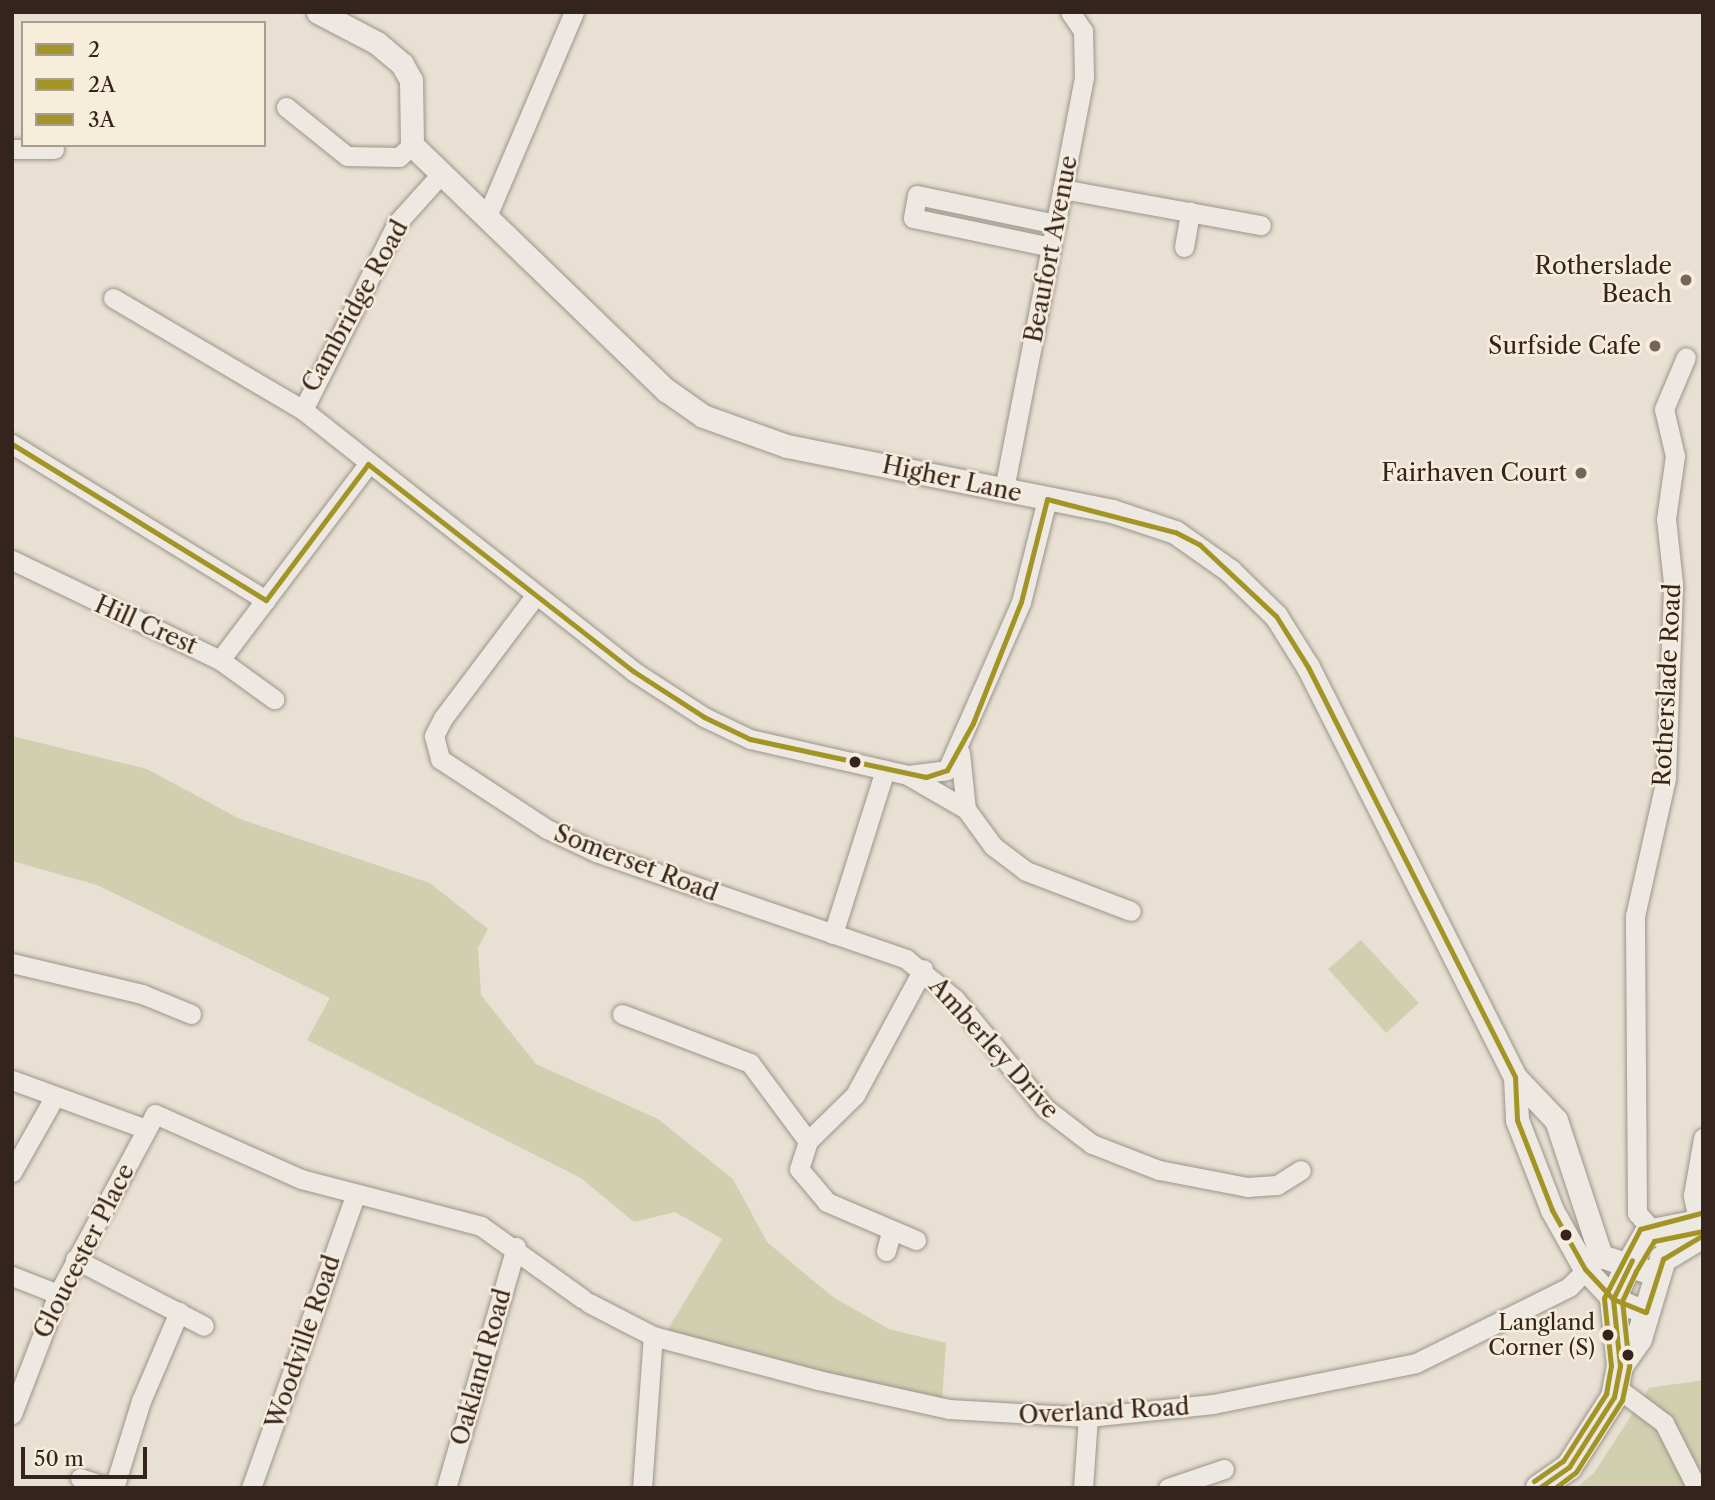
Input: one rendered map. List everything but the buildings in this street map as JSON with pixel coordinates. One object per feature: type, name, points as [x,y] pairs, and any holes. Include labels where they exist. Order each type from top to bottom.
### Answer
[{"type":"main road","points":[[1618,1376],[1613,1299],[1628,1266],[1648,1233],[1696,1232]]},
{"type":"main road","points":[[1539,1488],[1569,1467],[1600,1428],[1618,1376],[1639,1339],[1654,1274],[1696,1232]]},
{"type":"street","points":[[286,107],[346,156],[399,157],[412,145],[411,80],[402,64],[377,43],[318,12]]},
{"type":"street","points":[[487,216],[574,12]]},
{"type":"street","name":"Beaufort Avenue","points":[[1004,489],[1087,56],[1083,31],[1070,12]]},
{"type":"street","name":"Higher Lane","points":[[412,145],[666,390],[703,416],[787,446],[1004,489],[1175,531],[1200,545],[1276,616],[1308,667],[1515,1077],[1556,1120],[1593,1262]]},
{"type":"street","points":[[12,149],[54,149]]},
{"type":"street","name":"Cambridge Road","points":[[442,174],[397,223],[303,410],[535,596],[704,717],[750,739],[908,775],[947,770],[960,753]]},
{"type":"street","points":[[1062,189],[1261,225]]},
{"type":"street","points":[[1051,247],[913,218],[916,195],[1056,224]]},
{"type":"street","points":[[1184,247],[1190,212]]},
{"type":"street","points":[[114,298],[303,410]]},
{"type":"street","name":"Rotherslade Road","points":[[1648,1233],[1637,1213],[1635,916],[1666,778],[1672,583],[1666,519],[1675,456],[1664,410],[1686,357]]},
{"type":"street","points":[[12,444],[266,600]]},
{"type":"street","points":[[220,660],[368,464]]},
{"type":"street","points":[[966,809],[960,753],[1021,602],[1047,499]]},
{"type":"street","name":"Hill Crest","points":[[12,560],[220,660],[274,699]]},
{"type":"street","name":"Somerset Road","points":[[535,596],[443,718],[434,736],[440,759],[596,852],[834,934],[923,969]]},
{"type":"street","points":[[834,934],[885,770]]},
{"type":"street","points":[[908,775],[966,809],[993,846],[1026,871],[1131,911]]},
{"type":"street","points":[[12,962],[142,994],[191,1014]]},
{"type":"street","points":[[916,1240],[888,1242],[827,1202],[799,1169],[808,1141],[855,1095],[923,969]]},
{"type":"street","name":"Amberley Drive","points":[[923,969],[955,999],[1026,1089],[1092,1144],[1159,1170],[1247,1187],[1277,1185],[1301,1170]]},
{"type":"street","points":[[622,1014],[750,1063],[808,1141]]},
{"type":"street","name":"Higher Lane","points":[[1515,1077],[1517,1120],[1552,1210],[1593,1262],[1613,1299],[1646,1311]]},
{"type":"street","points":[[12,1080],[145,1129]]},
{"type":"street","points":[[12,1172],[55,1096]]},
{"type":"street","name":"Overland Road","points":[[145,1129],[163,1113],[301,1179],[355,1196],[419,1205],[481,1226],[516,1247],[586,1301],[653,1336],[949,1409],[1088,1417],[1213,1404],[1416,1363],[1515,1317],[1569,1287],[1593,1262]]},
{"type":"street","name":"Gloucester Place","points":[[12,1414],[58,1294],[145,1129]]},
{"type":"street","points":[[1696,1232],[1693,1195],[1703,1138]]},
{"type":"street","name":"Woodville Road","points":[[251,1488],[355,1196]]},
{"type":"street","name":"Oakland Road","points":[[446,1488],[516,1247]]},
{"type":"street","points":[[75,1259],[204,1326]]},
{"type":"street","points":[[1593,1262],[1628,1266],[1654,1274]]},
{"type":"street","points":[[12,1276],[58,1294]]},
{"type":"street","points":[[80,1478],[111,1488],[141,1401],[179,1312]]},
{"type":"street","points":[[642,1488],[653,1336]]},
{"type":"street","points":[[1618,1376],[1664,1423],[1697,1488]]},
{"type":"street","points":[[1083,1488],[1088,1417]]},
{"type":"street","points":[[1168,1488],[1224,1469]]},
{"type":"green space","points":[[12,736],[147,769],[240,819],[430,883],[488,929],[478,948],[481,995],[536,1064],[658,1119],[733,1179],[767,1242],[833,1297],[889,1329],[946,1343],[942,1402],[667,1331],[722,1239],[675,1212],[634,1222],[581,1178],[307,1040],[330,998],[97,885],[12,861]]},
{"type":"green space","points":[[1361,940],[1419,1003],[1386,1033],[1328,969]]},
{"type":"green space","points":[[1703,1380],[1703,1488],[1576,1488],[1594,1473],[1649,1388]]},
{"type":"transit line","name":"2","points":[[12,444],[266,600],[368,464],[633,671],[704,717],[750,739],[926,777],[947,770],[973,723],[1021,602],[1047,499],[1175,532],[1200,545],[1276,616],[1308,667],[1515,1077],[1517,1120],[1552,1210],[1585,1269],[1613,1299],[1646,1312],[1663,1259],[1703,1235]]},
{"type":"transit line","name":"3A","points":[[1534,1481],[1563,1461],[1606,1394],[1611,1366],[1604,1298],[1640,1229],[1701,1213]]},
{"type":"transit line","name":"2A","points":[[1555,1488],[1576,1472],[1622,1400],[1629,1366],[1622,1301],[1636,1271],[1654,1241],[1703,1231]]},
{"type":"transit line","name":"2","points":[[1539,1488],[1569,1467],[1614,1397],[1620,1366],[1613,1299],[1632,1260]]},
{"type":"place","name":"Rotherslade Beach","points":[[1686,280]]},
{"type":"place","name":"Surfside Cafe","points":[[1655,346]]},
{"type":"place","name":"Fairhaven Court","points":[[1581,473]]},
{"type":"place","name":"Langland Corner (S)","points":[[1608,1335]]}]
